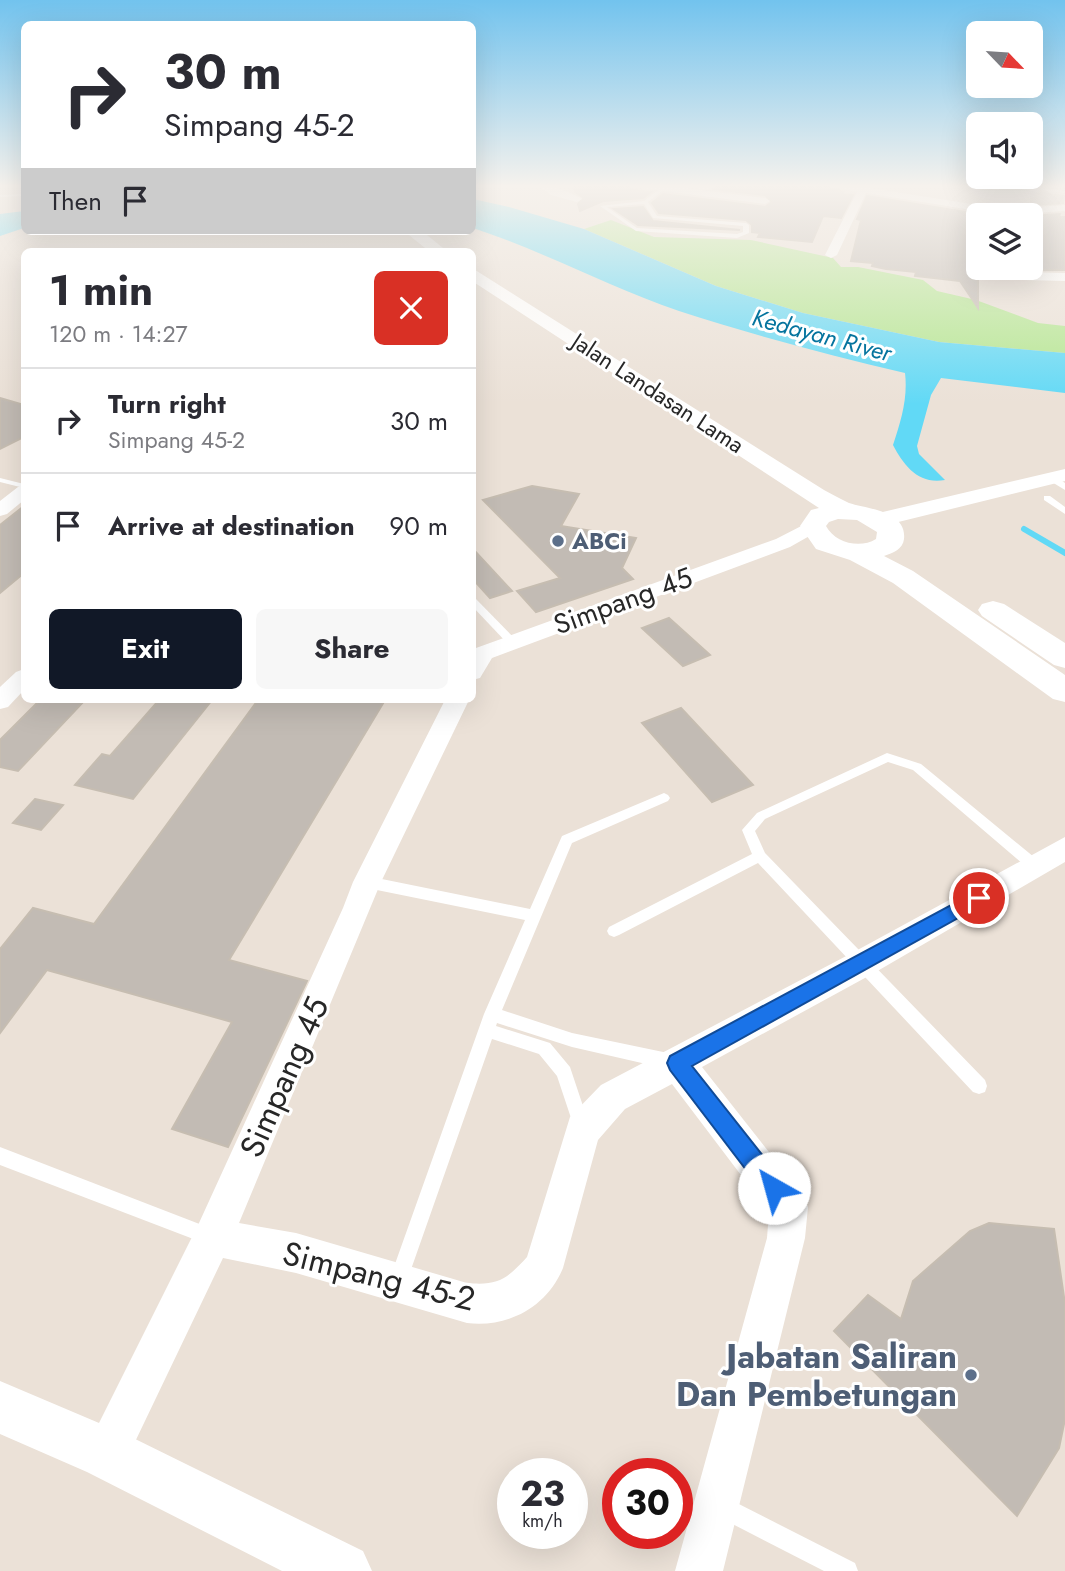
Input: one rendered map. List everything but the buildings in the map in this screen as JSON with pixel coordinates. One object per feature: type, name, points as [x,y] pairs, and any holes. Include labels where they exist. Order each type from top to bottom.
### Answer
[{"type":"main road","name":"Jalan Landasan Lama","points":[[476,276],[815,495],[887,532]]},
{"type":"main road","name":"Jalan Landasan Lama","points":[[476,292],[796,503],[818,530]]},
{"type":"main road","points":[[845,511],[827,513],[818,530],[903,577],[1065,691]]},
{"type":"main road","points":[[856,552],[877,550],[887,532],[1065,658]]},
{"type":"main road","points":[[1022,630],[1034,652],[1065,673]]},
{"type":"street","points":[[1043,276],[1065,277]]},
{"type":"street","points":[[887,532],[924,526],[1060,490]]},
{"type":"street","points":[[0,510],[21,492]]},
{"type":"street","name":"Simpang 45","points":[[476,666],[484,653],[783,543],[800,546],[818,530]]},
{"type":"street","points":[[0,701],[21,680]]},
{"type":"street","name":"Simpang 45","points":[[106,1453],[213,1237],[367,882],[456,703]]},
{"type":"street","name":"Simpang 45-2","points":[[213,1237],[296,1253],[467,1303],[485,1305],[504,1301],[526,1288],[543,1268],[583,1130],[612,1097],[863,963],[1065,848]]},
{"type":"street","points":[[677,1063],[789,1207],[786,1238],[699,1571]]},
{"type":"street","points":[[0,1407],[106,1453],[343,1571]]},
{"type":"lane","points":[[0,480],[21,488]]},
{"type":"lane","points":[[476,604],[512,642]]},
{"type":"lane","points":[[979,1086],[760,856],[748,830],[761,816],[887,757],[917,767],[1035,866]]},
{"type":"lane","points":[[397,1284],[490,1022],[567,840],[664,798]]},
{"type":"lane","points":[[614,931],[760,856]]},
{"type":"lane","points":[[367,882],[534,916]]},
{"type":"lane","points":[[490,1022],[677,1063]]},
{"type":"lane","points":[[490,1022],[544,1048],[564,1072],[583,1130]]},
{"type":"lane","points":[[0,1156],[213,1237]]},
{"type":"lane","points":[[715,1504],[847,1571]]},
{"type":"green space","points":[[650,257],[833,258],[841,267],[858,267],[923,280],[937,291],[976,300],[1038,323],[1065,326],[1065,353],[939,342],[803,313],[716,286]]},
{"type":"water","name":"Kedayan River","points":[[549,257],[650,257],[716,286],[803,313],[939,342],[1065,353],[1065,393],[941,378],[931,395],[917,446],[919,454],[945,480],[927,480],[907,467],[893,445],[905,400],[905,373],[735,328],[627,291]]},
{"type":"waterway","points":[[1024,529],[1065,553]]},
{"type":"place","name":"ABCi","points":[[558,541]]},
{"type":"place","name":"Jabatan Saliran Dan Pembetungan","points":[[971,1375]]},
{"type":"route","points":[[774,1188],[677,1063],[979,898]]}]
